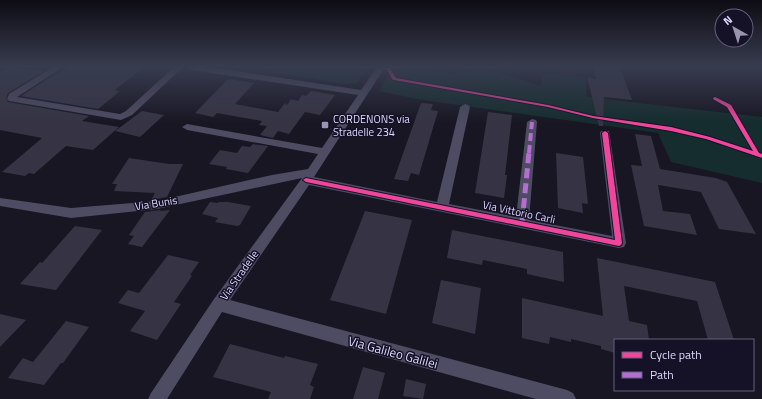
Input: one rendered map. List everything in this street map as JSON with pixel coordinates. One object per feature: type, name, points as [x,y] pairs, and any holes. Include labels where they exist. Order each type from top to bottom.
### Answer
[{"type":"street","points":[[29,86],[12,96],[12,99],[121,117],[129,114],[159,86]]},
{"type":"street","points":[[315,86],[364,93]]},
{"type":"street","name":"Via Stradelle","points":[[158,399],[218,304],[309,176],[369,86]]},
{"type":"street","points":[[442,206],[465,107]]},
{"type":"street","points":[[522,223],[532,122]]},
{"type":"street","points":[[187,127],[324,152]]},
{"type":"street","name":"Via Vittorio Carli","points":[[309,176],[442,206],[619,243],[605,133]]},
{"type":"street","name":"Via Bunis","points":[[0,202],[71,213],[157,205],[272,179],[309,176]]},
{"type":"street","name":"Via Galileo Galilei","points":[[218,304],[567,399]]},
{"type":"green space","points":[[382,86],[586,86],[587,97],[762,117],[762,183],[671,162],[658,133],[423,100],[379,91]]},
{"type":"building","points":[[0,86],[20,86],[8,93],[6,98],[8,102],[89,116],[82,121],[119,127],[93,150],[66,146],[34,174],[29,173],[25,176],[2,172],[42,138],[0,130]]},
{"type":"building","points":[[37,86],[121,86],[115,90],[120,91],[98,109],[21,96]]},
{"type":"building","points":[[222,86],[252,86],[235,104],[278,112],[285,103],[287,105],[291,99],[298,101],[302,95],[306,96],[311,91],[335,95],[320,115],[305,112],[289,134],[278,131],[273,138],[260,135],[267,126],[259,125],[262,121],[217,113],[213,117],[195,113]]},
{"type":"building","points":[[589,86],[627,86],[632,100],[604,97],[603,126],[599,126]]},
{"type":"building","points":[[421,103],[433,104],[431,110],[438,111],[419,175],[411,173],[408,181],[394,179]]},
{"type":"building","points":[[142,111],[164,115],[140,137],[115,131]]},
{"type":"building","points":[[488,112],[512,115],[505,175],[507,175],[504,198],[475,193]]},
{"type":"building","points":[[635,134],[651,136],[660,169],[716,178],[727,182],[756,234],[719,229],[701,192],[658,185],[663,211],[690,214],[697,235],[644,226],[631,165],[642,166]]},
{"type":"building","points":[[253,144],[268,146],[248,173],[209,164],[220,150],[237,153],[242,146],[250,147]]},
{"type":"building","points":[[556,153],[583,157],[588,204],[582,203],[583,213],[558,208]]},
{"type":"building","points":[[129,158],[169,164],[183,164],[167,197],[151,200],[155,193],[114,191],[117,184],[112,184]]},
{"type":"building","points":[[210,202],[228,202],[251,206],[240,225],[237,226],[215,222],[218,218],[202,214]]},
{"type":"building","points":[[161,210],[160,211],[170,210],[142,247],[128,244],[134,236],[129,235],[145,212]]},
{"type":"building","points":[[365,211],[412,220],[386,314],[330,300]]},
{"type":"building","points":[[75,226],[102,230],[56,290],[20,284],[40,262],[42,263]]},
{"type":"building","points":[[452,230],[563,252],[564,282],[527,274],[527,269],[483,260],[482,265],[447,258]]},
{"type":"building","points":[[168,255],[199,262],[190,275],[192,276],[174,302],[181,304],[157,340],[130,331],[145,311],[118,303],[128,290],[139,293]]},
{"type":"building","points":[[597,258],[715,282],[734,339],[708,339],[697,301],[624,286],[629,321],[647,325],[649,339],[614,339],[614,353],[601,349],[601,346],[571,339],[571,342],[550,337],[549,344],[522,338],[522,298],[603,316]]},
{"type":"building","points":[[441,280],[481,288],[475,334],[432,323]]},
{"type":"building","points":[[0,314],[26,320],[0,347]]},
{"type":"building","points":[[66,321],[89,327],[63,363],[61,363],[44,385],[8,378],[23,358],[33,362]]},
{"type":"building","points":[[230,344],[284,358],[285,356],[318,364],[310,385],[314,387],[310,399],[268,399],[271,392],[213,377]]},
{"type":"building","points":[[363,367],[385,373],[378,399],[353,399]]},
{"type":"building","points":[[406,379],[426,384],[423,399],[403,396]]},
{"type":"marked path","points":[[522,223],[532,122]]},
{"type":"cycle path","points":[[432,86],[548,106],[593,117],[671,129],[708,138],[762,156]]},
{"type":"cycle path","points":[[715,98],[729,106],[757,154]]},
{"type":"cycle path","points":[[306,180],[619,243],[605,133]]},
{"type":"place","name":"CORDENONS via Stradelle 234","points":[[325,125]]}]
